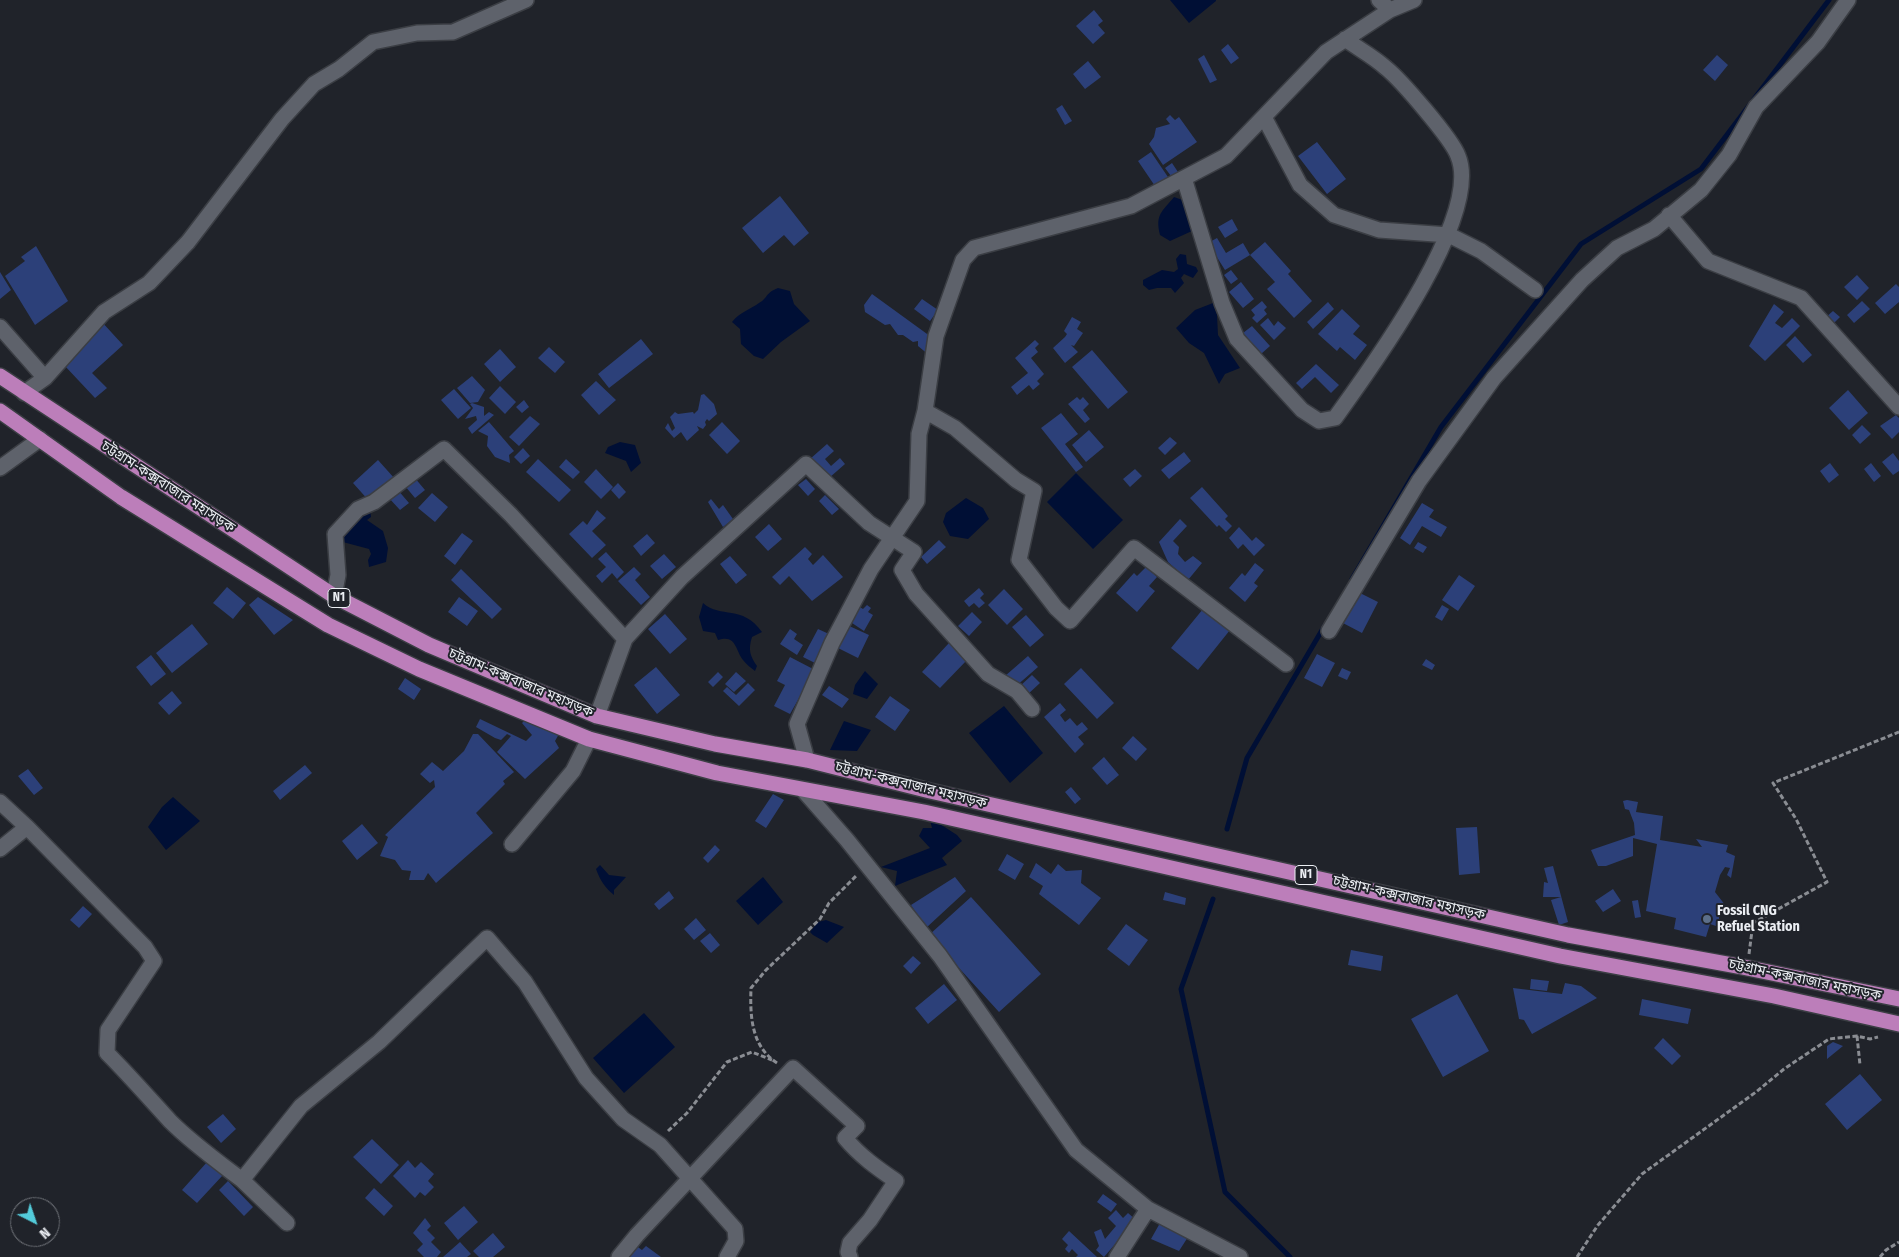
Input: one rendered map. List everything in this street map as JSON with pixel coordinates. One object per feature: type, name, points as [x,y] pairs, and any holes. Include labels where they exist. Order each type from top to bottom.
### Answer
[{"type":"highway","name":"চট্টগ্রাম-কক্সবাজার মহাসড়ক","points":[[0,376],[334,596],[429,645],[597,716],[715,744],[807,760],[930,791],[1568,935],[1743,967],[1899,999]]},
{"type":"highway","name":"চট্টগ্রাম-কক্সবাজার মহাসড়ক","points":[[0,411],[121,497],[328,625],[420,670],[589,739],[717,773],[804,791],[924,812],[1560,956],[1774,996],[1899,1024]]},
{"type":"street","points":[[24,392],[46,378],[104,312],[149,283],[188,242],[282,120],[314,84],[339,69],[373,42],[417,33],[452,32],[526,0]]},
{"type":"street","points":[[807,760],[797,724],[832,643],[871,569],[918,501],[919,434],[925,411],[936,336],[963,260],[974,248],[1131,206],[1226,156],[1326,52],[1345,39],[1384,5],[1414,0]]},
{"type":"street","points":[[1329,631],[1419,481],[1494,378],[1582,280],[1617,248],[1654,229],[1701,190],[1728,155],[1756,106],[1818,42],[1848,0]]},
{"type":"street","points":[[1184,178],[1222,303],[1237,339],[1302,410],[1319,421],[1335,418],[1391,340],[1449,235],[1463,177],[1458,155],[1430,117],[1386,68],[1345,39]]},
{"type":"street","points":[[1264,116],[1300,185],[1334,215],[1379,230],[1449,235],[1481,251],[1535,290]]},
{"type":"street","points":[[1669,215],[1708,261],[1801,298],[1899,407]]},
{"type":"street","points":[[0,327],[46,378]]},
{"type":"street","points":[[925,411],[954,428],[1016,480],[1034,491],[1019,560],[1056,608],[1070,622],[1134,548],[1286,664]]},
{"type":"street","points":[[0,468],[40,439]]},
{"type":"street","points":[[334,596],[338,575],[335,534],[358,509],[374,502],[444,449],[511,515],[624,639]]},
{"type":"street","points":[[597,716],[624,639],[682,577],[806,464],[869,523],[914,552],[902,570],[916,594],[988,674],[1018,691],[1032,709]]},
{"type":"street","points":[[512,844],[573,771],[589,739]]},
{"type":"street","points":[[804,791],[847,840],[940,956],[1076,1150],[1148,1209],[1240,1257]]},
{"type":"street","points":[[0,802],[145,947],[154,961],[108,1030],[107,1053],[171,1121],[204,1152],[242,1180],[287,1224]]},
{"type":"street","points":[[0,849],[27,827]]},
{"type":"street","points":[[242,1180],[301,1106],[379,1042],[487,938],[525,982],[586,1078],[623,1118],[660,1145],[690,1181],[735,1229],[736,1241],[727,1257]]},
{"type":"street","points":[[619,1257],[637,1235],[690,1181],[793,1068],[857,1126],[845,1138],[867,1161],[896,1180],[870,1220],[850,1243],[848,1252],[850,1257]]},
{"type":"street","points":[[1116,1257],[1148,1209]]},
{"type":"path","points":[[1743,967],[1748,956],[1753,923],[1827,882],[1796,819],[1773,783],[1899,732]]},
{"type":"path","points":[[772,1060],[756,1041],[750,1013],[750,988],[766,970],[820,919],[829,903],[861,871]]},
{"type":"path","points":[[1860,1065],[1857,1036],[1863,1029]]},
{"type":"path","points":[[1577,1257],[1598,1225],[1642,1174],[1756,1092],[1784,1069],[1828,1039],[1857,1036],[1870,1039],[1885,1034]]},
{"type":"path","points":[[660,1145],[662,1137],[687,1113],[728,1062],[752,1052],[772,1060],[790,1072]]},
{"type":"path","points":[[1880,1257],[1886,1250],[1899,1242]]},
{"type":"water","points":[[1170,0],[1216,0],[1216,1],[1189,23]]},
{"type":"water","points":[[1174,197],[1188,202],[1197,224],[1192,231],[1170,241],[1160,235],[1158,222],[1163,210]]},
{"type":"water","points":[[1180,254],[1186,255],[1187,264],[1196,267],[1198,271],[1193,278],[1184,274],[1181,278],[1184,283],[1175,293],[1171,288],[1149,290],[1143,285],[1143,280],[1162,270],[1174,272],[1178,269],[1176,259]]},
{"type":"water","points":[[778,288],[790,291],[794,304],[810,321],[781,342],[763,359],[754,356],[741,344],[740,329],[732,322]]},
{"type":"water","points":[[1213,303],[1217,315],[1218,335],[1240,368],[1225,374],[1219,384],[1204,353],[1189,343],[1176,328],[1195,310]]},
{"type":"water","points":[[620,442],[635,445],[641,463],[631,472],[626,461],[605,453],[608,447]]},
{"type":"water","points":[[1076,473],[1123,520],[1093,549],[1047,502]]},
{"type":"water","points":[[966,498],[983,508],[989,519],[968,539],[950,536],[943,522],[946,513]]},
{"type":"water","points":[[370,507],[371,517],[367,520],[383,531],[388,548],[386,562],[369,567],[368,560],[371,554],[369,549],[339,541],[339,533]]},
{"type":"water","points":[[703,603],[710,608],[747,618],[762,632],[752,637],[750,646],[750,653],[757,666],[755,671],[743,660],[732,641],[728,639],[718,640],[715,633],[703,631],[699,617]]},
{"type":"water","points":[[865,671],[878,684],[867,699],[853,694],[855,685]]},
{"type":"water","points":[[1004,706],[1043,753],[1010,783],[969,733]]},
{"type":"water","points":[[844,721],[871,730],[857,751],[830,750]]},
{"type":"water","points":[[173,797],[200,821],[166,850],[148,827],[162,807]]},
{"type":"water","points":[[929,817],[957,835],[962,841],[942,858],[947,865],[895,886],[897,871],[881,867],[930,848],[919,836],[923,828],[932,828]]},
{"type":"water","points":[[600,865],[609,875],[626,877],[614,890],[614,895],[605,887],[599,877],[596,869]]},
{"type":"water","points":[[763,877],[783,902],[758,925],[736,901]]},
{"type":"water","points":[[826,920],[844,927],[827,943],[810,932],[818,922]]},
{"type":"water","points":[[644,1013],[675,1047],[624,1093],[593,1058]]},
{"type":"building","points":[[1094,10],[1103,21],[1098,25],[1105,33],[1093,44],[1076,26]]},
{"type":"building","points":[[1228,44],[1239,58],[1231,64],[1221,50]]},
{"type":"building","points":[[1204,55],[1217,80],[1210,83],[1198,59]]},
{"type":"building","points":[[1717,55],[1728,65],[1715,81],[1703,70]]},
{"type":"building","points":[[1088,61],[1101,77],[1085,89],[1073,74]]},
{"type":"building","points":[[1062,105],[1072,121],[1065,125],[1056,109]]},
{"type":"building","points":[[1170,115],[1175,120],[1179,117],[1197,142],[1163,165],[1149,144],[1154,137],[1156,128],[1170,124],[1166,119]]},
{"type":"building","points":[[1317,142],[1346,179],[1327,194],[1298,156]]},
{"type":"building","points":[[1151,152],[1170,180],[1157,189],[1138,161]]},
{"type":"building","points":[[1172,163],[1180,175],[1174,180],[1165,168]]},
{"type":"building","points":[[780,196],[809,233],[794,246],[784,235],[763,253],[742,228]]},
{"type":"building","points":[[1232,219],[1238,230],[1225,238],[1218,227]]},
{"type":"building","points":[[1217,238],[1226,253],[1243,243],[1250,255],[1225,270],[1208,243]]},
{"type":"building","points":[[1265,242],[1291,271],[1288,274],[1312,301],[1294,318],[1267,289],[1275,282],[1250,255]]},
{"type":"building","points":[[36,246],[68,301],[35,325],[5,276],[25,261],[21,257]]},
{"type":"building","points":[[1231,270],[1238,279],[1231,284],[1224,275]]},
{"type":"building","points":[[0,272],[11,290],[0,299]]},
{"type":"building","points":[[1857,275],[1869,288],[1857,300],[1844,287]]},
{"type":"building","points":[[1241,282],[1254,299],[1243,308],[1229,292]]},
{"type":"building","points":[[1896,284],[1899,287],[1899,302],[1885,314],[1875,303]]},
{"type":"building","points":[[872,294],[934,339],[929,355],[918,346],[918,341],[913,342],[903,335],[898,335],[890,324],[885,325],[865,312],[864,305]]},
{"type":"building","points":[[922,299],[938,310],[930,321],[914,309]]},
{"type":"building","points":[[1262,301],[1267,307],[1264,310],[1267,314],[1257,323],[1252,318],[1255,315],[1251,310]]},
{"type":"building","points":[[1862,301],[1870,309],[1854,323],[1847,315]]},
{"type":"building","points":[[1328,302],[1334,309],[1313,329],[1307,322]]},
{"type":"building","points":[[1774,304],[1784,312],[1775,323],[1782,328],[1792,318],[1800,326],[1765,361],[1749,346]]},
{"type":"building","points":[[1342,309],[1360,326],[1353,334],[1367,345],[1355,360],[1340,347],[1337,351],[1318,334]]},
{"type":"building","points":[[1833,311],[1840,317],[1832,325],[1825,318]]},
{"type":"building","points":[[1072,317],[1081,322],[1077,329],[1083,333],[1074,346],[1071,345],[1078,352],[1065,363],[1053,348],[1067,334],[1064,331]]},
{"type":"building","points":[[1268,318],[1274,326],[1278,321],[1286,328],[1274,340],[1260,325]]},
{"type":"building","points":[[101,321],[123,345],[92,373],[107,388],[95,398],[64,365]]},
{"type":"building","points":[[1252,326],[1270,346],[1261,354],[1243,333]]},
{"type":"building","points":[[1795,336],[1812,355],[1803,363],[1786,345]]},
{"type":"building","points":[[641,339],[653,354],[609,388],[598,374]]},
{"type":"building","points":[[1035,340],[1039,344],[1035,348],[1038,352],[1031,358],[1044,374],[1037,381],[1040,384],[1033,390],[1029,385],[1017,395],[1011,387],[1028,373],[1015,358]]},
{"type":"building","points":[[549,347],[565,362],[555,373],[538,358]]},
{"type":"building","points":[[500,349],[516,367],[500,382],[484,364]]},
{"type":"building","points":[[1092,350],[1128,392],[1108,409],[1072,367]]},
{"type":"building","points":[[1316,364],[1339,385],[1331,393],[1315,377],[1302,389],[1296,383]]},
{"type":"building","points":[[472,376],[485,390],[478,402],[470,403],[457,388]]},
{"type":"building","points":[[596,381],[616,400],[599,415],[581,395]]},
{"type":"building","points":[[500,386],[516,402],[505,414],[489,398]]},
{"type":"building","points":[[454,389],[471,408],[458,419],[441,400]]},
{"type":"building","points":[[1848,390],[1868,413],[1849,430],[1829,408]]},
{"type":"building","points":[[704,394],[714,404],[717,414],[709,421],[707,419],[703,429],[697,426],[699,430],[687,441],[681,432],[674,438],[665,428],[668,423],[672,431],[675,428],[670,417],[675,412],[678,414],[693,412],[694,414],[698,410],[701,395]]},
{"type":"building","points":[[1077,397],[1080,400],[1083,397],[1089,404],[1083,410],[1090,419],[1085,423],[1068,404]]},
{"type":"building","points":[[524,400],[529,407],[522,413],[516,407]]},
{"type":"building","points":[[470,404],[484,407],[484,416],[489,412],[494,415],[472,434],[468,428],[477,420],[476,416],[465,419],[473,408]]},
{"type":"building","points":[[1061,413],[1078,434],[1065,444],[1083,467],[1076,472],[1041,428]]},
{"type":"building","points":[[1896,415],[1899,418],[1899,432],[1892,439],[1880,426]]},
{"type":"building","points":[[530,416],[540,424],[519,446],[509,437]]},
{"type":"building","points":[[489,422],[514,451],[509,455],[510,463],[495,457],[487,446],[488,436],[478,431]]},
{"type":"building","points":[[722,422],[740,441],[727,454],[709,435]]},
{"type":"building","points":[[1862,425],[1871,434],[1860,444],[1852,435]]},
{"type":"building","points":[[1089,430],[1104,447],[1086,462],[1072,445]]},
{"type":"building","points":[[1170,437],[1177,443],[1165,455],[1158,448]]},
{"type":"building","points":[[827,444],[834,451],[825,459],[831,466],[840,458],[845,464],[829,478],[810,459]]},
{"type":"building","points":[[523,448],[530,456],[521,464],[514,457]]},
{"type":"building","points":[[1184,452],[1191,461],[1169,479],[1161,470]]},
{"type":"building","points":[[1893,453],[1899,461],[1899,471],[1893,475],[1882,462]]},
{"type":"building","points":[[538,459],[571,490],[559,502],[526,472]]},
{"type":"building","points":[[566,459],[580,472],[573,479],[559,467]]},
{"type":"building","points":[[378,460],[395,479],[370,502],[353,483]]},
{"type":"building","points":[[1830,463],[1839,475],[1829,483],[1820,471]]},
{"type":"building","points":[[1871,463],[1881,476],[1874,482],[1864,469]]},
{"type":"building","points":[[596,469],[613,487],[601,499],[584,482]]},
{"type":"building","points":[[1135,469],[1142,476],[1130,487],[1123,479]]},
{"type":"building","points":[[414,477],[425,490],[415,498],[405,486]]},
{"type":"building","points":[[806,479],[815,489],[808,496],[798,485]]},
{"type":"building","points":[[618,483],[626,492],[619,499],[611,490]]},
{"type":"building","points":[[1202,487],[1228,516],[1225,519],[1232,526],[1226,532],[1219,525],[1217,527],[1190,498]]},
{"type":"building","points":[[397,489],[409,503],[400,510],[388,497]]},
{"type":"building","points":[[432,493],[448,507],[435,522],[418,508]]},
{"type":"building","points":[[825,495],[839,509],[832,515],[819,501]]},
{"type":"building","points":[[711,499],[719,509],[723,505],[733,519],[723,527],[708,502]]},
{"type":"building","points":[[1422,503],[1434,510],[1429,517],[1447,527],[1441,537],[1422,526],[1410,545],[1400,538]]},
{"type":"building","points":[[597,510],[606,518],[592,531],[606,545],[592,558],[569,534],[583,521],[587,525]]},
{"type":"building","points":[[1180,519],[1187,526],[1173,541],[1179,547],[1178,554],[1185,562],[1193,556],[1202,563],[1188,580],[1168,562],[1159,542]]},
{"type":"building","points":[[769,524],[782,539],[768,551],[755,537]]},
{"type":"building","points":[[1239,527],[1252,541],[1256,537],[1265,545],[1254,556],[1243,544],[1238,549],[1229,538]]},
{"type":"building","points":[[462,533],[473,541],[455,565],[444,556]]},
{"type":"building","points":[[647,534],[655,543],[641,556],[633,546]]},
{"type":"building","points":[[939,540],[946,547],[927,564],[921,557]]},
{"type":"building","points":[[1418,542],[1427,547],[1423,553],[1414,548]]},
{"type":"building","points":[[805,547],[812,554],[808,559],[813,565],[823,555],[843,577],[812,601],[789,576],[780,585],[772,577]]},
{"type":"building","points":[[606,552],[624,572],[617,579],[612,573],[602,583],[596,576],[606,567],[598,559]]},
{"type":"building","points":[[664,554],[676,567],[662,579],[650,566]]},
{"type":"building","points":[[730,556],[747,575],[736,584],[720,564]]},
{"type":"building","points":[[1255,563],[1264,570],[1254,583],[1258,586],[1245,602],[1229,588],[1242,573],[1245,576]]},
{"type":"building","points":[[634,567],[641,574],[635,580],[650,597],[641,605],[618,581]]},
{"type":"building","points":[[1146,567],[1157,577],[1149,586],[1155,591],[1137,612],[1116,593],[1134,573],[1137,576]]},
{"type":"building","points":[[461,569],[502,609],[492,619],[451,580]]},
{"type":"building","points":[[1459,575],[1475,586],[1458,611],[1442,600]]},
{"type":"building","points":[[227,587],[246,603],[233,619],[213,603]]},
{"type":"building","points":[[979,588],[984,594],[980,598],[985,603],[979,608],[974,603],[969,607],[964,601]]},
{"type":"building","points":[[1004,589],[1023,609],[1007,625],[988,605]]},
{"type":"building","points":[[1356,591],[1378,602],[1362,633],[1341,622]]},
{"type":"building","points":[[258,597],[293,620],[274,635],[249,605]]},
{"type":"building","points":[[459,597],[478,611],[467,626],[448,612]]},
{"type":"building","points":[[867,605],[871,608],[868,612],[873,615],[864,631],[849,621],[858,606],[863,609]]},
{"type":"building","points":[[1442,605],[1449,609],[1442,621],[1435,617]]},
{"type":"building","points":[[1203,609],[1230,630],[1198,670],[1171,648]]},
{"type":"building","points":[[972,612],[982,622],[969,636],[958,626]]},
{"type":"building","points":[[665,614],[687,639],[670,654],[648,629]]},
{"type":"building","points":[[1026,615],[1044,635],[1030,647],[1012,627]]},
{"type":"building","points":[[192,624],[208,644],[172,673],[156,653]]},
{"type":"building","points":[[847,625],[869,635],[858,658],[836,647]]},
{"type":"building","points":[[790,629],[797,634],[794,639],[803,645],[797,655],[780,644]]},
{"type":"building","points":[[818,629],[829,634],[815,663],[803,657]]},
{"type":"building","points":[[949,643],[967,660],[940,688],[922,672]]},
{"type":"building","points":[[1317,654],[1335,663],[1322,687],[1304,678]]},
{"type":"building","points":[[151,655],[166,674],[151,686],[136,667]]},
{"type":"building","points":[[1028,656],[1038,667],[1015,687],[1005,676]]},
{"type":"building","points":[[790,657],[815,670],[790,714],[774,706],[785,685],[777,681]]},
{"type":"building","points":[[1426,659],[1435,665],[1432,670],[1422,665]]},
{"type":"building","points":[[656,667],[680,695],[657,714],[634,685]]},
{"type":"building","points":[[1081,668],[1114,703],[1097,719],[1064,684]]},
{"type":"building","points":[[1342,668],[1351,672],[1347,680],[1338,676]]},
{"type":"building","points":[[718,672],[723,677],[713,687],[708,682]]},
{"type":"building","points":[[736,672],[746,681],[734,692],[725,684]]},
{"type":"building","points":[[1032,675],[1040,683],[1027,695],[1019,687]]},
{"type":"building","points":[[405,678],[421,689],[414,700],[398,689]]},
{"type":"building","points":[[748,683],[755,690],[739,706],[723,691],[727,687],[736,695]]},
{"type":"building","points":[[829,686],[849,699],[842,708],[822,695]]},
{"type":"building","points":[[172,691],[182,703],[169,715],[158,703]]},
{"type":"building","points":[[890,696],[910,710],[895,731],[875,717]]},
{"type":"building","points":[[1060,703],[1066,710],[1060,715],[1065,722],[1070,718],[1077,726],[1082,722],[1088,729],[1078,737],[1084,744],[1075,753],[1044,717]]},
{"type":"building","points":[[480,719],[526,741],[532,735],[522,723],[525,720],[559,734],[555,741],[559,748],[525,779],[497,752],[511,736],[507,734],[501,740],[495,738],[476,727]]},
{"type":"building","points":[[473,734],[478,734],[514,772],[503,781],[505,784],[476,813],[493,833],[436,883],[428,873],[424,880],[409,880],[411,871],[402,870],[395,860],[380,856],[388,837],[385,835],[435,787],[434,780],[430,783],[420,774],[432,762],[443,771],[464,751]]},
{"type":"building","points":[[1133,736],[1147,749],[1136,761],[1122,748]]},
{"type":"building","points":[[1104,757],[1119,775],[1107,785],[1092,768]]},
{"type":"building","points":[[305,765],[312,773],[280,800],[273,791]]},
{"type":"building","points":[[28,769],[43,788],[34,795],[18,776]]},
{"type":"building","points":[[1071,787],[1081,799],[1075,804],[1065,792]]},
{"type":"building","points":[[773,794],[784,800],[766,828],[755,821]]},
{"type":"building","points":[[1623,801],[1638,802],[1636,812],[1663,816],[1660,840],[1702,847],[1696,839],[1728,845],[1726,852],[1735,856],[1731,878],[1727,875],[1730,868],[1725,867],[1720,875],[1715,892],[1729,910],[1719,916],[1719,927],[1710,924],[1706,937],[1674,929],[1676,918],[1646,911],[1657,844],[1633,838],[1633,856],[1606,866],[1598,866],[1591,850],[1635,835],[1634,823],[1629,810],[1625,809]]},
{"type":"building","points":[[362,824],[378,843],[357,860],[342,841]]},
{"type":"building","points":[[1477,827],[1480,873],[1459,875],[1456,828]]},
{"type":"building","points":[[715,845],[720,850],[708,863],[703,858]]},
{"type":"building","points":[[1007,854],[1024,864],[1015,880],[998,870]]},
{"type":"building","points":[[1036,863],[1051,874],[1058,864],[1066,871],[1082,870],[1081,883],[1101,898],[1079,925],[1039,894],[1043,886],[1029,877]]},
{"type":"building","points":[[1553,866],[1568,922],[1559,925],[1551,900],[1561,897],[1543,897],[1544,882],[1548,883],[1544,868]]},
{"type":"building","points":[[955,877],[966,891],[926,928],[911,905]]},
{"type":"building","points":[[1613,889],[1621,901],[1603,912],[1595,901]]},
{"type":"building","points":[[669,891],[674,898],[659,910],[654,904]]},
{"type":"building","points":[[1165,892],[1186,898],[1185,905],[1163,900]]},
{"type":"building","points":[[971,897],[1041,974],[999,1012],[929,935]]},
{"type":"building","points":[[1638,900],[1641,917],[1635,918],[1632,901]]},
{"type":"building","points":[[83,906],[92,914],[79,928],[70,920]]},
{"type":"building","points":[[696,918],[706,930],[694,940],[684,929]]},
{"type":"building","points":[[1126,924],[1148,940],[1129,966],[1107,949]]},
{"type":"building","points":[[710,933],[720,945],[711,953],[700,941]]},
{"type":"building","points":[[1351,950],[1383,956],[1381,971],[1348,965]]},
{"type":"building","points":[[913,956],[921,963],[911,974],[903,966]]},
{"type":"building","points":[[1531,979],[1549,981],[1547,991],[1530,989]]},
{"type":"building","points":[[1565,983],[1581,986],[1597,998],[1532,1034],[1524,1020],[1519,1019],[1513,988],[1562,994]]},
{"type":"building","points":[[944,984],[957,1000],[928,1024],[915,1008]]},
{"type":"building","points":[[1457,994],[1489,1051],[1443,1077],[1411,1019]]},
{"type":"building","points":[[1642,999],[1691,1009],[1688,1024],[1639,1015]]},
{"type":"building","points":[[1663,1038],[1681,1056],[1672,1065],[1654,1048]]},
{"type":"building","points":[[1833,1042],[1843,1046],[1827,1059],[1827,1046]]},
{"type":"building","points":[[1860,1074],[1882,1100],[1847,1130],[1825,1104]]},
{"type":"building","points":[[223,1114],[236,1129],[221,1143],[207,1127]]},
{"type":"building","points":[[372,1139],[399,1165],[381,1184],[353,1157]]},
{"type":"building","points":[[408,1160],[415,1168],[421,1162],[434,1174],[428,1181],[434,1187],[425,1196],[420,1192],[415,1198],[393,1176]]},
{"type":"building","points":[[208,1161],[223,1175],[197,1203],[182,1190]]},
{"type":"building","points":[[228,1181],[253,1207],[244,1216],[219,1190]]},
{"type":"building","points":[[374,1188],[393,1206],[384,1216],[365,1198]]},
{"type":"building","points":[[1103,1194],[1117,1204],[1111,1212],[1097,1202]]},
{"type":"building","points":[[464,1206],[478,1222],[458,1240],[444,1223]]},
{"type":"building","points":[[1116,1210],[1123,1218],[1128,1213],[1136,1220],[1104,1257],[1096,1250],[1099,1246],[1094,1232],[1101,1229],[1105,1239],[1116,1226],[1108,1218]]},
{"type":"building","points":[[425,1218],[431,1226],[427,1230],[435,1238],[431,1242],[441,1252],[437,1257],[424,1257],[417,1250],[423,1244],[413,1233]]},
{"type":"building","points":[[1160,1223],[1188,1237],[1179,1251],[1151,1239]]},
{"type":"building","points":[[1069,1231],[1097,1257],[1076,1257],[1078,1255],[1072,1249],[1069,1253],[1065,1249],[1068,1245],[1062,1239]]},
{"type":"building","points":[[493,1233],[505,1247],[493,1257],[479,1257],[473,1251]]},
{"type":"building","points":[[460,1242],[471,1254],[467,1257],[443,1257]]},
{"type":"building","points":[[635,1245],[642,1250],[646,1246],[661,1257],[626,1257]]},
{"type":"waterway","points":[[1352,579],[1441,427],[1581,244],[1701,169],[1829,0]]},
{"type":"waterway","points":[[1227,829],[1247,758],[1325,625]]},
{"type":"waterway","points":[[1213,899],[1181,989],[1225,1192],[1290,1257]]},
{"type":"place","name":"Fossil CNG Refuel Station","points":[[1707,919]]}]
